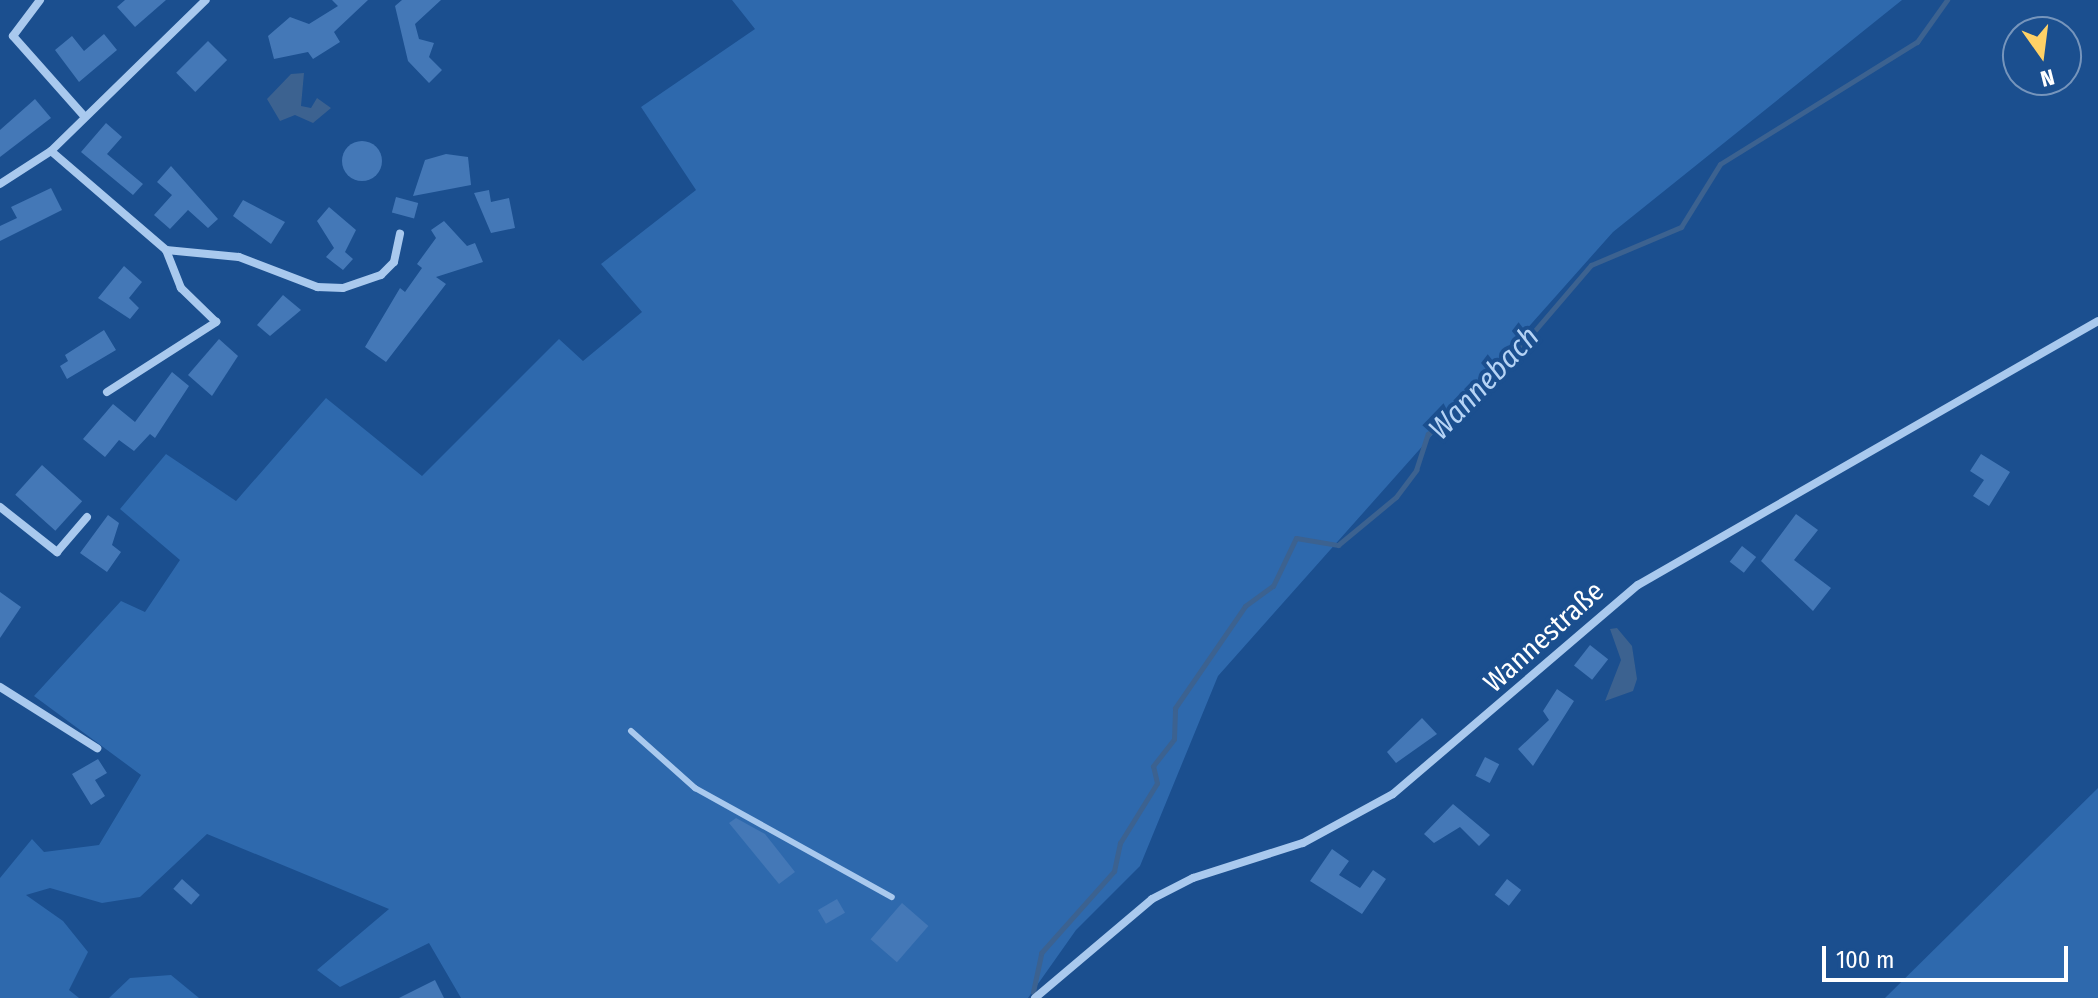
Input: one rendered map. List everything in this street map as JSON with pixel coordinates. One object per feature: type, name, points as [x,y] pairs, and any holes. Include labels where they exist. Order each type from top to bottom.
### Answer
[{"type":"street","points":[[40,0],[13,36],[84,116]]},
{"type":"street","points":[[0,184],[51,151],[206,0]]},
{"type":"street","points":[[51,151],[166,250],[181,288],[216,322],[107,392]]},
{"type":"street","points":[[166,250],[239,257],[317,287],[343,288],[381,275],[394,262],[400,234]]},
{"type":"street","name":"Wannestraße","points":[[1035,998],[1161,894],[1303,843],[1393,794],[1638,585],[2098,321]]},
{"type":"street","points":[[0,507],[57,552],[87,517]]},
{"type":"street","points":[[0,687],[97,748]]},
{"type":"lane","points":[[631,731],[695,788],[892,897]]},
{"type":"shaded area","points":[[732,0],[1902,0],[1613,232],[1218,676],[1140,866],[1076,930],[1028,998],[461,998],[429,943],[340,987],[317,970],[389,909],[207,834],[140,897],[102,903],[50,888],[26,895],[63,921],[88,952],[69,990],[79,998],[0,998],[0,878],[32,839],[44,852],[99,845],[141,775],[34,696],[121,601],[145,612],[180,560],[120,509],[166,454],[236,501],[326,398],[422,476],[559,339],[583,361],[642,312],[601,264],[696,190],[641,107],[755,29]]},
{"type":"shaded area","points":[[304,73],[301,106],[311,108],[317,98],[331,108],[313,123],[295,115],[280,121],[267,99],[291,74]]},
{"type":"shaded area","points":[[1617,628],[1632,646],[1637,679],[1633,691],[1605,701],[1621,660],[1610,629]]},
{"type":"shaded area","points":[[2098,788],[2098,998],[1885,998]]},
{"type":"shaded area","points":[[171,975],[199,998],[109,998],[130,978]]},
{"type":"building","points":[[125,0],[166,0],[135,27],[117,7]]},
{"type":"building","points":[[332,0],[368,0],[334,32],[340,42],[313,59],[308,52],[274,59],[268,36],[290,17],[309,24],[338,6]]},
{"type":"building","points":[[402,0],[441,0],[415,24],[419,39],[434,43],[429,57],[442,70],[429,83],[408,61],[395,6]]},
{"type":"building","points":[[104,34],[117,50],[79,82],[55,50],[72,36],[84,51]]},
{"type":"building","points":[[208,41],[227,60],[195,92],[176,73]]},
{"type":"building","points":[[35,99],[51,118],[0,157],[0,130]]},
{"type":"building","points":[[106,123],[122,137],[107,154],[143,184],[133,195],[81,152]]},
{"type":"building","points":[[362,141],[376,147],[382,161],[376,175],[362,181],[348,175],[342,161],[348,147]]},
{"type":"building","points":[[446,154],[468,157],[471,185],[413,196],[425,160]]},
{"type":"building","points":[[171,166],[218,219],[208,228],[188,210],[170,229],[154,215],[172,195],[157,182]]},
{"type":"building","points":[[51,188],[62,210],[0,241],[0,226],[17,218],[11,207]]},
{"type":"building","points":[[489,190],[491,202],[509,198],[515,228],[491,233],[474,193]]},
{"type":"building","points":[[396,197],[418,203],[414,218],[392,212]]},
{"type":"building","points":[[243,200],[285,222],[271,244],[233,216]]},
{"type":"building","points":[[329,207],[356,230],[345,252],[353,259],[343,270],[326,257],[334,248],[317,221]]},
{"type":"building","points":[[444,221],[467,246],[475,243],[483,262],[436,277],[446,284],[386,362],[365,347],[400,288],[405,292],[422,268],[417,264],[436,238],[431,230]]},
{"type":"building","points":[[124,266],[142,282],[129,298],[139,308],[130,319],[98,298]]},
{"type":"building","points":[[283,295],[301,310],[270,336],[257,325]]},
{"type":"building","points":[[104,330],[116,350],[67,379],[60,366],[68,361],[65,355]]},
{"type":"building","points":[[219,339],[238,356],[212,396],[188,375]]},
{"type":"building","points":[[172,372],[189,386],[155,438],[150,434],[134,451],[119,440],[105,457],[83,439],[113,404],[135,422]]},
{"type":"building","points":[[1981,454],[2010,472],[1989,506],[1973,496],[1984,480],[1970,471]]},
{"type":"building","points":[[42,465],[82,501],[55,531],[15,495]]},
{"type":"building","points":[[1796,514],[1818,530],[1794,560],[1831,588],[1813,611],[1761,561]]},
{"type":"building","points":[[108,515],[119,523],[112,545],[121,552],[107,572],[80,553]]},
{"type":"building","points":[[1742,546],[1756,557],[1744,573],[1730,562]]},
{"type":"building","points":[[0,592],[21,607],[0,638]]},
{"type":"building","points":[[1590,645],[1608,659],[1592,680],[1574,665]]},
{"type":"building","points":[[1557,689],[1574,701],[1533,766],[1518,749],[1549,720],[1543,711]]},
{"type":"building","points":[[1422,718],[1437,734],[1396,763],[1387,752]]},
{"type":"building","points":[[1485,757],[1499,764],[1490,783],[1475,776]]},
{"type":"building","points":[[98,759],[107,773],[95,780],[105,796],[91,805],[72,774]]},
{"type":"building","points":[[1453,804],[1490,835],[1479,846],[1460,827],[1434,843],[1424,834]]},
{"type":"building","points":[[736,818],[765,834],[795,872],[779,884],[729,823]]},
{"type":"building","points":[[1332,849],[1349,861],[1339,875],[1360,888],[1373,870],[1386,879],[1362,914],[1310,881]]},
{"type":"building","points":[[182,879],[200,895],[191,905],[173,889]]},
{"type":"building","points":[[1507,879],[1521,890],[1509,906],[1495,895]]},
{"type":"building","points":[[837,899],[845,913],[826,924],[818,910]]},
{"type":"building","points":[[902,903],[928,926],[897,962],[871,939]]},
{"type":"building","points":[[435,980],[444,998],[399,998]]},
{"type":"waterway","name":"Wannebach","points":[[1033,992],[1041,953],[1114,871],[1120,843],[1157,783],[1153,766],[1174,739],[1175,708],[1245,606],[1273,586],[1296,538],[1338,545],[1396,497],[1416,470],[1428,434],[1483,391],[1591,265],[1681,227],[1720,164],[1917,42],[1947,0]]}]
